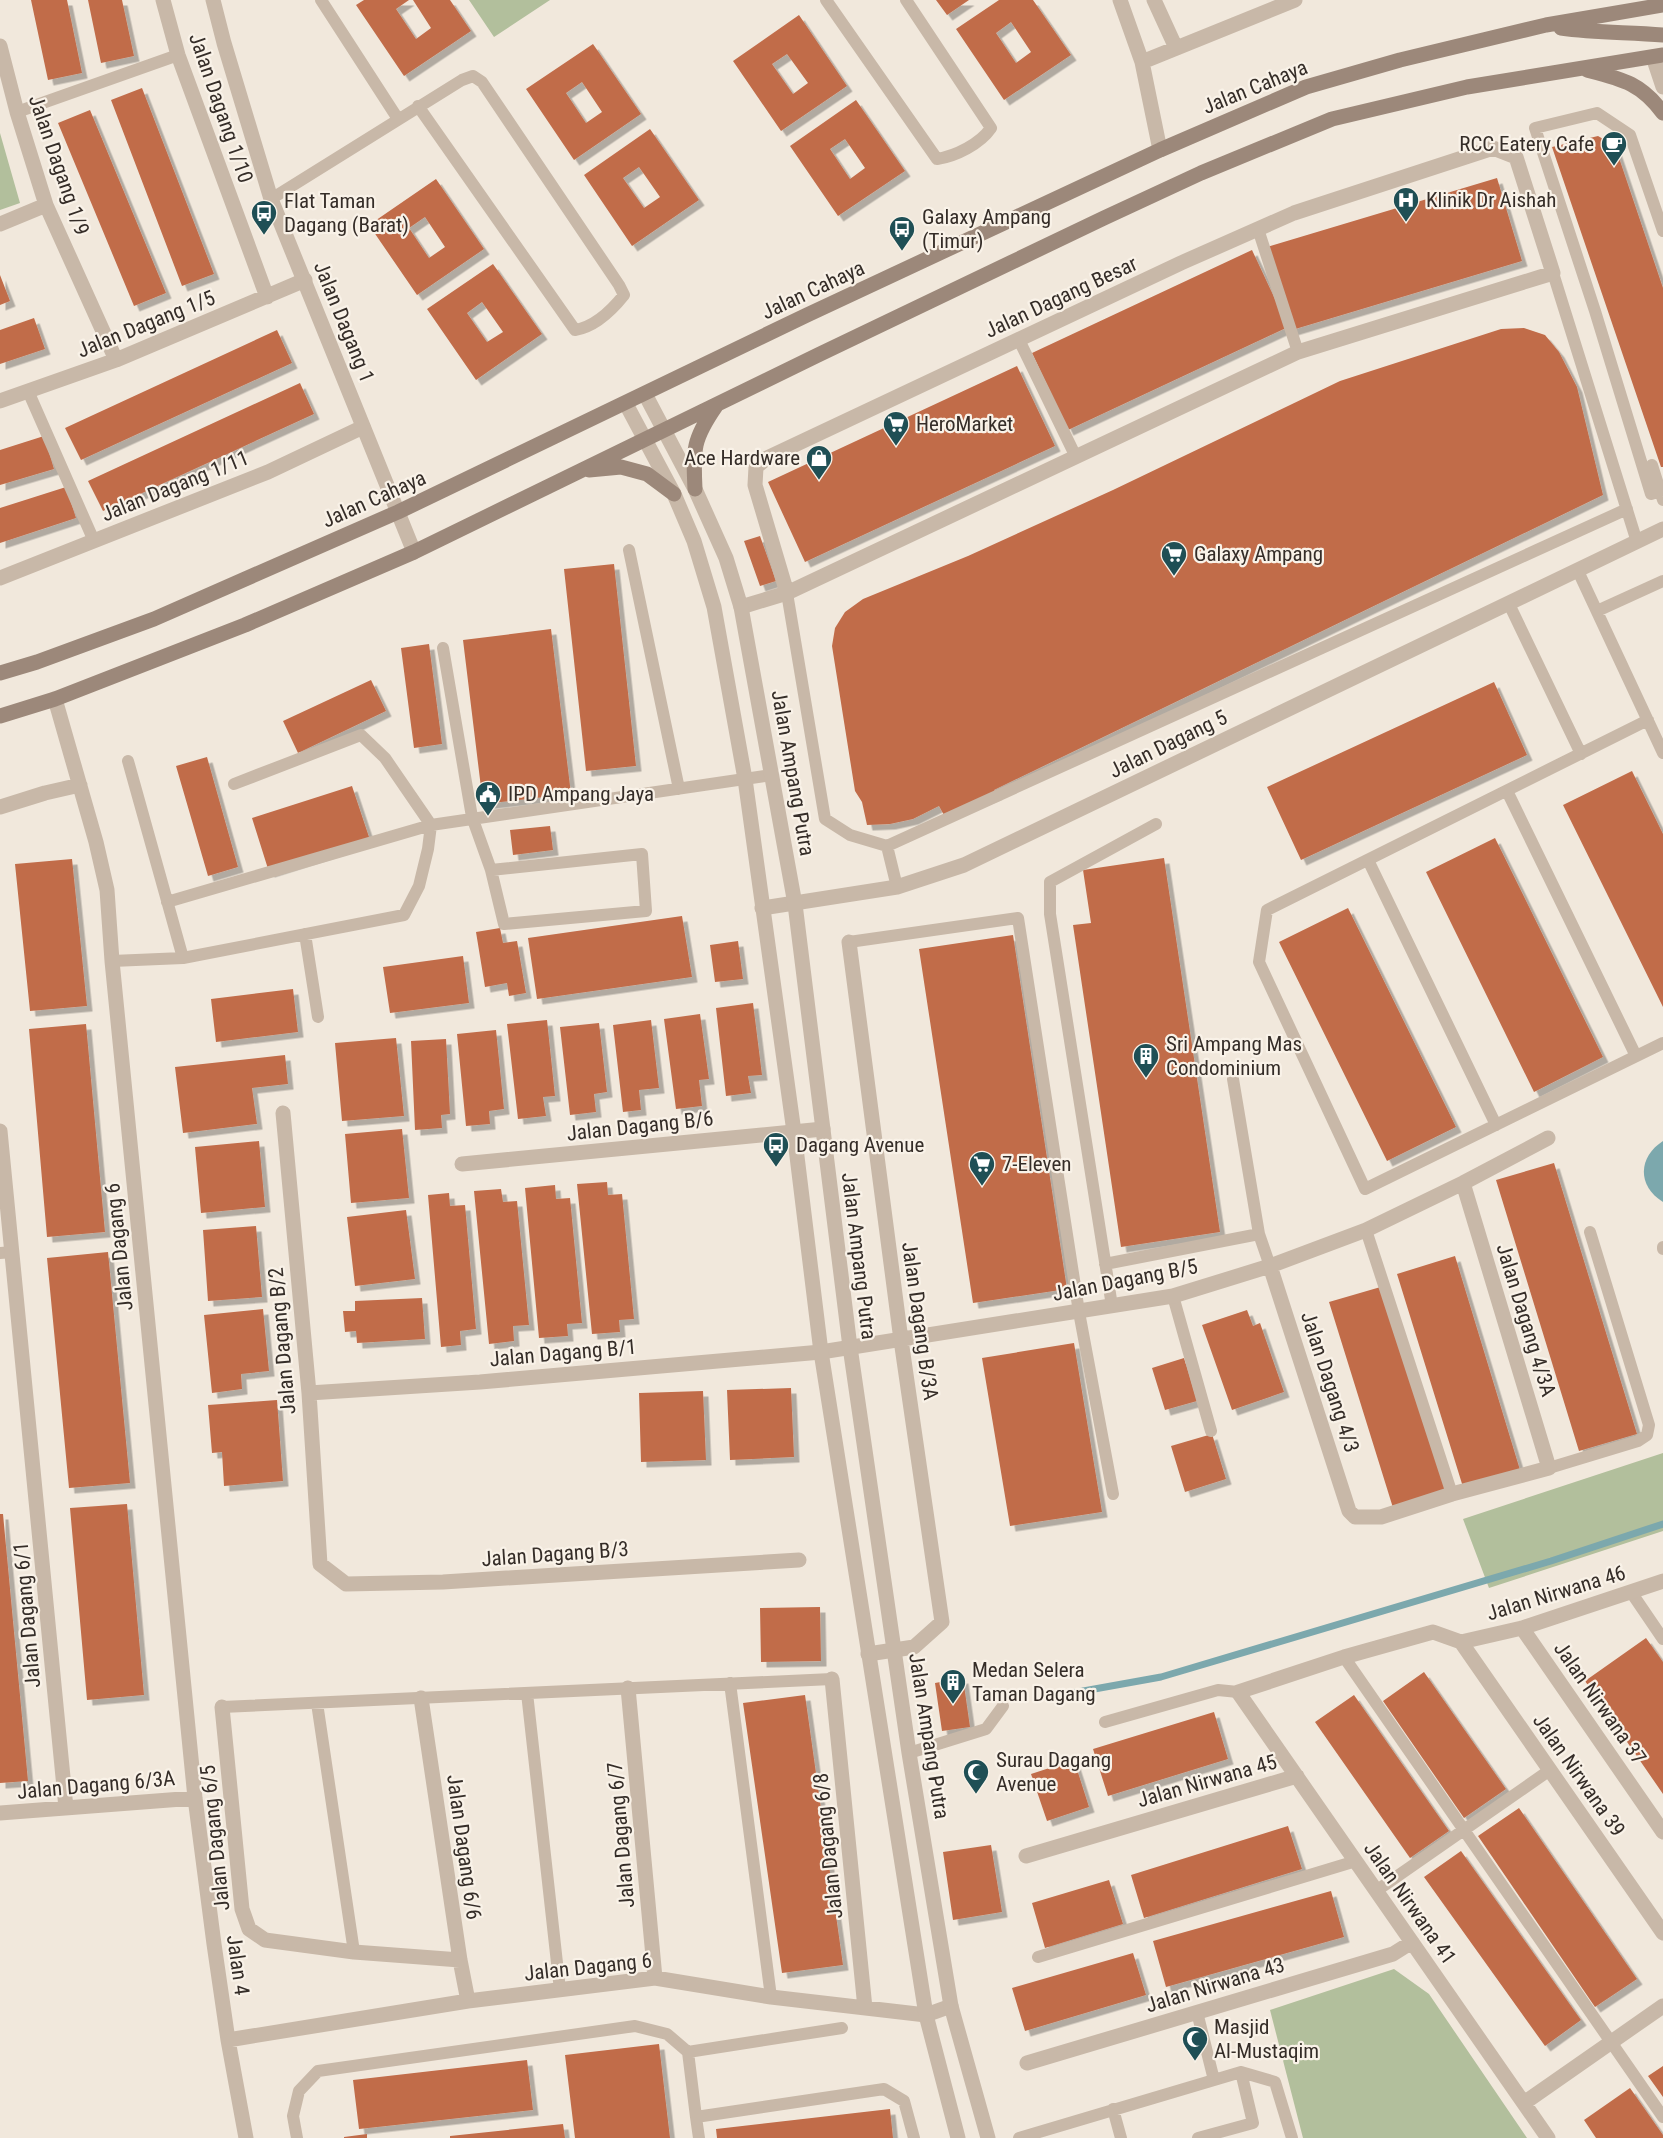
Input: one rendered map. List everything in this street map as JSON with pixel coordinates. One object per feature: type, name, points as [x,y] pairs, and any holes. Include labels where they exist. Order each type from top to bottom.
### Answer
[{"type":"main road","name":"Jalan Cahaya","points":[[0,673],[37,662],[153,619],[398,512],[807,315],[1160,150],[1306,87],[1400,60],[1546,25],[1663,5]]},
{"type":"main road","points":[[1546,25],[1592,33],[1630,32],[1663,35]]},
{"type":"main road","points":[[0,716],[55,699],[245,625],[414,552],[717,404],[1201,173],[1332,119],[1467,87],[1580,69],[1660,53]]},
{"type":"main road","points":[[1580,69],[1614,77],[1640,88],[1663,113]]},
{"type":"main road","points":[[695,489],[693,452],[700,429],[717,404]]},
{"type":"main road","points":[[581,471],[621,467],[647,474],[674,495]]},
{"type":"street","name":"Jalan Dagang 1/10","points":[[163,0],[178,56],[267,297]]},
{"type":"street","name":"Jalan Dagang 1","points":[[213,0],[271,199],[414,552]]},
{"type":"street","points":[[1120,0],[1142,62],[1160,150]]},
{"type":"street","points":[[1154,0],[1176,48]]},
{"type":"street","points":[[1142,62],[1295,0]]},
{"type":"street","name":"Jalan Dagang 1/9","points":[[0,46],[17,112],[46,206],[116,360]]},
{"type":"street","points":[[1660,53],[1663,87]]},
{"type":"street","name":"Jalan Dagang Besar","points":[[787,593],[755,485],[756,467],[767,458],[1181,263],[1294,213],[1493,148],[1516,158],[1553,273]]},
{"type":"street","points":[[0,224],[46,206]]},
{"type":"street","points":[[741,607],[787,593],[1298,352],[1553,273]]},
{"type":"street","name":"Jalan Dagang 1/5","points":[[0,401],[116,360],[305,280]]},
{"type":"street","name":"Jalan Ampang Putra","points":[[645,394],[695,489],[726,558],[741,607],[795,904],[850,1347],[909,1753],[951,2006],[988,2138]]},
{"type":"street","points":[[626,404],[674,495],[694,541],[714,607],[745,779],[794,1132],[821,1352],[868,1654],[926,2015],[958,2138]]},
{"type":"street","name":"Jalan Dagang 1/11","points":[[0,578],[268,472],[363,427]]},
{"type":"street","name":"Jalan Dagang 5","points":[[762,908],[897,887],[964,865],[1663,529]]},
{"type":"street","name":"Jalan Dagang 6","points":[[55,699],[96,842],[107,890],[112,961],[195,1798]]},
{"type":"street","points":[[0,807],[80,785]]},
{"type":"street","name":"Jalan Dagang B/3A","points":[[849,942],[901,1340],[942,1622],[914,1647],[868,1654]]},
{"type":"street","name":"Jalan Dagang B/2","points":[[283,1113],[309,1393],[320,1564]]},
{"type":"street","name":"Jalan Dagang B/6","points":[[462,1164],[823,1129]]},
{"type":"street","name":"Jalan Dagang 6/1","points":[[0,1131],[7,1252],[66,1808]]},
{"type":"street","name":"Jalan Dagang B/5","points":[[850,1347],[1173,1296],[1270,1266],[1366,1230],[1463,1183],[1548,1138]]},
{"type":"street","name":"Jalan Dagang 4/3A","points":[[1463,1183],[1549,1468]]},
{"type":"street","name":"Jalan Dagang 4/3","points":[[1270,1266],[1349,1511],[1354,1517],[1381,1517],[1452,1494]]},
{"type":"street","name":"Jalan Dagang B/1","points":[[309,1393],[492,1381],[821,1352],[850,1347]]},
{"type":"street","points":[[1452,1494],[1549,1468]]},
{"type":"street","name":"Jalan Dagang B/3","points":[[320,1564],[346,1584],[443,1582],[799,1560]]},
{"type":"street","name":"Jalan Nirwana 46","points":[[1461,1642],[1522,1628],[1663,1581]]},
{"type":"street","name":"Jalan Nirwana 37","points":[[1522,1628],[1663,1832]]},
{"type":"street","points":[[1238,1692],[1344,1657],[1433,1632],[1461,1642]]},
{"type":"street","name":"Jalan Nirwana 39","points":[[1461,1642],[1663,1933]]},
{"type":"street","name":"Jalan Dagang 6/8","points":[[832,1679],[865,2008]]},
{"type":"street","name":"Jalan Dagang 6/7","points":[[628,1688],[655,1978]]},
{"type":"street","name":"Jalan Nirwana 41","points":[[1238,1692],[1548,2138]]},
{"type":"street","name":"Jalan Dagang 6/6","points":[[421,1698],[459,1960],[468,2001]]},
{"type":"street","name":"Jalan Dagang 6/5","points":[[222,1707],[242,1909],[249,1929],[266,1940],[354,1952],[459,1960]]},
{"type":"street","name":"Jalan Nirwana 45","points":[[1026,1856],[1297,1776]]},
{"type":"street","name":"Jalan Dagang 6/3A","points":[[0,1813],[195,1798]]},
{"type":"street","name":"Jalan 4","points":[[195,1798],[228,2040],[246,2138]]},
{"type":"street","name":"Jalan Nirwana 43","points":[[1028,2063],[1394,1954],[1412,1942]]},
{"type":"street","name":"Jalan Dagang 6","points":[[228,2040],[468,2001],[655,1978],[771,1997],[926,2015],[951,2006]]},
{"type":"street","points":[[1524,2103],[1663,2006]]},
{"type":"lane","points":[[321,0],[398,119]]},
{"type":"lane","points":[[826,0],[937,159],[949,157],[985,137],[991,128],[906,0]]},
{"type":"lane","points":[[17,112],[178,56]]},
{"type":"lane","points":[[271,199],[418,106],[473,76],[482,82],[619,285],[624,295],[616,304],[586,329],[575,330],[418,106]]},
{"type":"lane","points":[[1652,465],[1662,494],[1651,494],[1595,310],[1535,128],[1597,113],[1630,135],[1663,231]]},
{"type":"lane","points":[[1258,229],[1298,352]]},
{"type":"lane","points":[[1553,273],[1637,542]]},
{"type":"lane","points":[[1019,340],[1076,457]]},
{"type":"lane","points":[[28,390],[94,541]]},
{"type":"lane","points":[[787,593],[825,819],[850,835],[887,846],[1627,509]]},
{"type":"lane","points":[[629,550],[679,789]]},
{"type":"lane","points":[[1578,571],[1663,753]]},
{"type":"lane","points":[[1597,611],[1663,581]]},
{"type":"lane","points":[[1509,604],[1581,754]]},
{"type":"lane","points":[[443,648],[472,817],[491,870],[504,924],[646,911],[642,854],[491,870]]},
{"type":"lane","points":[[1648,720],[1267,910],[1259,963],[1365,1189],[1663,1043]]},
{"type":"lane","points":[[112,961],[183,958],[404,915],[419,886],[431,825],[385,758],[361,735],[234,784]]},
{"type":"lane","points":[[128,762],[183,958]]},
{"type":"lane","points":[[167,902],[431,825],[472,817],[772,775]]},
{"type":"lane","points":[[1507,791],[1636,1056]]},
{"type":"lane","points":[[1112,1306],[1050,914],[1050,882],[1156,824]]},
{"type":"lane","points":[[887,846],[897,887]]},
{"type":"lane","points":[[1368,860],[1496,1125]]},
{"type":"lane","points":[[849,942],[1018,918],[1079,1312],[1113,1494]]},
{"type":"lane","points":[[305,934],[318,1017]]},
{"type":"lane","points":[[1233,1079],[1259,1234],[1270,1266]]},
{"type":"lane","points":[[1366,1230],[1452,1494]]},
{"type":"lane","points":[[1549,1468],[1638,1441],[1647,1435],[1649,1425],[1590,1232]]},
{"type":"lane","points":[[1105,1264],[1259,1234]]},
{"type":"lane","points":[[1173,1296],[1211,1431]]},
{"type":"lane","points":[[1631,1593],[1663,1639]]},
{"type":"lane","points":[[1344,1657],[1663,2117]]},
{"type":"lane","points":[[222,1707],[832,1679]]},
{"type":"lane","points":[[729,1683],[771,1997]]},
{"type":"lane","points":[[1105,1722],[1218,1690],[1238,1692]]},
{"type":"lane","points":[[527,1693],[560,1990]]},
{"type":"lane","points":[[317,1703],[354,1952]]},
{"type":"lane","points":[[909,1753],[986,1729],[1002,1706]]},
{"type":"lane","points":[[1376,1891],[1550,1770]]},
{"type":"lane","points":[[1038,1956],[1356,1862]]},
{"type":"lane","points":[[1197,2012],[1214,2080]]},
{"type":"lane","points":[[297,2138],[293,2116],[298,2091],[318,2072],[635,2026],[668,2034],[688,2052],[699,2138]]},
{"type":"lane","points":[[688,2052],[842,2028]]},
{"type":"lane","points":[[1198,2138],[1253,2123],[1241,2072]]},
{"type":"lane","points":[[1019,2138],[1241,2072],[1275,2082],[1292,2138]]},
{"type":"lane","points":[[696,2117],[884,2089],[904,2101],[914,2138]]},
{"type":"lane","points":[[1113,2109],[1121,2138]]},
{"type":"green space","points":[[469,0],[550,0],[494,37]]},
{"type":"green space","points":[[0,133],[20,203],[0,210]]},
{"type":"green space","points":[[1663,1453],[1663,1531],[1489,1588],[1463,1519]]},
{"type":"green space","points":[[1394,1969],[1429,1994],[1527,2138],[1303,2138],[1270,2010]]},
{"type":"water","points":[[1663,1141],[1663,1202],[1649,1188],[1644,1172],[1649,1155]]},
{"type":"building","points":[[31,0],[67,0],[82,73],[48,80]]},
{"type":"building","points":[[88,0],[122,0],[134,56],[101,63]]},
{"type":"building","points":[[364,0],[409,0],[396,9],[416,39],[431,28],[413,0],[450,0],[471,31],[404,76],[356,5]]},
{"type":"building","points":[[936,0],[969,0],[947,15]]},
{"type":"building","points":[[999,0],[1033,0],[1071,55],[1004,100],[956,29]],"holes":[[[1011,22],[1031,52],[1016,63],[996,33]]]},
{"type":"building","points":[[799,15],[847,86],[781,131],[733,61]],"holes":[[[787,54],[808,83],[793,94],[772,64]]]},
{"type":"building","points":[[593,44],[641,114],[574,160],[526,89]],"holes":[[[582,82],[602,112],[586,123],[566,93]]]},
{"type":"building","points":[[142,88],[214,274],[182,286],[111,100]]},
{"type":"building","points":[[856,100],[905,171],[838,216],[790,146]],"holes":[[[845,139],[865,168],[850,179],[830,149]]]},
{"type":"building","points":[[90,110],[166,293],[134,306],[58,123]]},
{"type":"building","points":[[650,129],[699,200],[632,246],[584,175]],"holes":[[[639,167],[660,197],[644,208],[623,178]]]},
{"type":"building","points":[[1598,136],[1615,146],[1663,288],[1663,467],[1661,467],[1552,147]]},
{"type":"building","points":[[1497,178],[1522,261],[1292,330],[1267,247]]},
{"type":"building","points":[[436,179],[484,249],[417,295],[369,225]],"holes":[[[425,217],[445,247],[429,258],[409,228]]]},
{"type":"building","points":[[1252,250],[1288,327],[1068,430],[1032,353]]},
{"type":"building","points":[[493,264],[542,334],[476,380],[427,309]],"holes":[[[482,302],[503,332],[487,342],[467,313]]]},
{"type":"building","points":[[0,275],[10,301],[0,305]]},
{"type":"building","points":[[34,318],[45,349],[0,364],[0,330]]},
{"type":"building","name":"Galaxy Ampang","points":[[1524,328],[1545,335],[1559,352],[1577,387],[1603,495],[994,790],[997,794],[944,815],[939,806],[913,819],[890,824],[867,825],[862,802],[855,791],[832,646],[835,628],[845,612],[863,599],[968,556],[1113,490],[1340,381],[1501,329]]},
{"type":"building","points":[[277,330],[292,363],[81,460],[65,428]]},
{"type":"building","points":[[1017,366],[1055,446],[805,562],[768,482]]},
{"type":"building","points":[[300,383],[314,414],[103,511],[88,481]]},
{"type":"building","points":[[44,436],[54,469],[0,485],[0,450]]},
{"type":"building","points":[[66,487],[76,518],[0,543],[0,508]]},
{"type":"building","points":[[760,536],[776,581],[760,586],[744,541]]},
{"type":"building","points":[[614,564],[636,766],[586,771],[564,569]]},
{"type":"building","points":[[551,629],[571,794],[483,804],[463,640]]},
{"type":"building","points":[[429,644],[442,744],[414,748],[401,648]]},
{"type":"building","points":[[371,680],[386,711],[298,753],[283,721]]},
{"type":"building","points":[[1494,682],[1527,755],[1301,860],[1267,787]]},
{"type":"building","points":[[207,757],[238,867],[208,876],[176,766]]},
{"type":"building","points":[[1632,771],[1663,834],[1663,1007],[1563,805]]},
{"type":"building","points":[[352,786],[370,840],[269,872],[252,818]]},
{"type":"building","points":[[550,826],[553,850],[513,855],[510,830]]},
{"type":"building","points":[[1495,838],[1603,1057],[1534,1092],[1426,872]]},
{"type":"building","name":"Sri Ampang Mas Condominium","points":[[1164,858],[1220,1232],[1121,1247],[1073,925],[1091,923],[1083,870]]},
{"type":"building","points":[[72,859],[87,1006],[30,1011],[15,864]]},
{"type":"building","points":[[1348,908],[1456,1127],[1387,1161],[1279,942]]},
{"type":"building","points":[[682,916],[692,977],[537,999],[528,938]]},
{"type":"building","points":[[500,928],[503,943],[517,941],[526,993],[509,996],[507,983],[485,987],[476,932]]},
{"type":"building","points":[[1013,935],[1067,1289],[973,1303],[919,949]]},
{"type":"building","points":[[738,941],[743,979],[715,982],[710,945]]},
{"type":"building","points":[[463,956],[469,1003],[390,1013],[383,967]]},
{"type":"building","points":[[293,989],[298,1032],[216,1042],[211,999]]},
{"type":"building","points":[[753,1003],[762,1075],[748,1076],[751,1093],[726,1096],[716,1008]]},
{"type":"building","points":[[700,1014],[709,1079],[699,1080],[702,1106],[676,1109],[664,1019]]},
{"type":"building","points":[[547,1020],[555,1096],[543,1097],[546,1116],[518,1119],[507,1024]]},
{"type":"building","points":[[651,1020],[659,1088],[639,1090],[641,1110],[623,1112],[613,1025]]},
{"type":"building","points":[[599,1023],[607,1092],[594,1094],[596,1112],[570,1115],[560,1027]]},
{"type":"building","points":[[86,1024],[105,1232],[47,1237],[29,1029]]},
{"type":"building","points":[[496,1030],[504,1109],[489,1111],[490,1124],[466,1126],[457,1034]]},
{"type":"building","points":[[396,1038],[404,1116],[342,1121],[335,1043]]},
{"type":"building","points":[[446,1039],[450,1114],[441,1115],[442,1128],[415,1130],[411,1041]]},
{"type":"building","points":[[285,1055],[288,1084],[252,1088],[257,1124],[183,1133],[175,1067]]},
{"type":"building","points":[[402,1129],[409,1198],[351,1203],[345,1134]]},
{"type":"building","points":[[259,1141],[265,1207],[201,1213],[195,1147]]},
{"type":"building","points":[[1554,1163],[1637,1434],[1579,1451],[1496,1180]]},
{"type":"building","points":[[607,1182],[608,1195],[622,1194],[634,1319],[619,1320],[620,1332],[592,1334],[577,1184]]},
{"type":"building","points":[[555,1185],[556,1199],[570,1198],[582,1323],[567,1324],[568,1336],[539,1338],[525,1188]]},
{"type":"building","points":[[501,1189],[503,1202],[517,1201],[529,1325],[513,1326],[514,1341],[489,1344],[474,1191]]},
{"type":"building","points":[[449,1193],[450,1206],[465,1205],[476,1329],[460,1331],[461,1345],[441,1347],[428,1195]]},
{"type":"building","points":[[406,1210],[415,1279],[355,1286],[347,1217]]},
{"type":"building","points":[[256,1226],[262,1297],[208,1301],[203,1230]]},
{"type":"building","points":[[108,1252],[130,1483],[69,1488],[47,1258]]},
{"type":"building","points":[[1455,1256],[1520,1470],[1463,1487],[1397,1274]]},
{"type":"building","points":[[1384,1286],[1449,1494],[1394,1511],[1329,1302]]},
{"type":"building","points":[[422,1298],[425,1339],[357,1343],[356,1331],[345,1332],[343,1311],[355,1311],[355,1301]]},
{"type":"building","points":[[263,1309],[269,1371],[241,1374],[242,1389],[212,1393],[204,1315]]},
{"type":"building","points":[[1247,1310],[1253,1326],[1260,1323],[1284,1392],[1232,1410],[1202,1325]]},
{"type":"building","points":[[1074,1343],[1102,1512],[1010,1526],[982,1358]]},
{"type":"building","points":[[1184,1358],[1197,1401],[1165,1410],[1152,1368]]},
{"type":"building","points":[[791,1388],[794,1457],[730,1460],[727,1390]]},
{"type":"building","points":[[703,1391],[706,1460],[641,1462],[639,1393]]},
{"type":"building","points":[[277,1400],[283,1481],[224,1486],[222,1452],[212,1453],[208,1405]]},
{"type":"building","points":[[1212,1434],[1226,1479],[1185,1492],[1171,1446]]},
{"type":"building","points":[[127,1504],[144,1695],[87,1700],[70,1508]]},
{"type":"building","points":[[0,1514],[3,1514],[28,1781],[0,1783]]},
{"type":"building","points":[[820,1607],[821,1661],[761,1662],[760,1608]]},
{"type":"building","points":[[1646,1638],[1663,1662],[1663,1794],[1585,1681]]},
{"type":"building","points":[[1424,1672],[1506,1789],[1464,1818],[1383,1701]]},
{"type":"building","name":"Medan Selera Taman Dagang","points":[[963,1678],[970,1727],[942,1731],[935,1683]]},
{"type":"building","points":[[805,1695],[843,1965],[782,1973],[743,1703]]},
{"type":"building","points":[[1354,1695],[1449,1831],[1410,1858],[1315,1722]]},
{"type":"building","points":[[1214,1712],[1228,1759],[1108,1796],[1093,1749]]},
{"type":"building","points":[[1074,1760],[1089,1807],[1047,1821],[1031,1774]]},
{"type":"building","points":[[1519,1808],[1637,1979],[1595,2007],[1478,1836]]},
{"type":"building","points":[[1288,1826],[1302,1869],[1144,1918],[1131,1875]]},
{"type":"building","points":[[991,1845],[1002,1912],[953,1920],[943,1852]]},
{"type":"building","points":[[1461,1851],[1581,2020],[1545,2046],[1424,1877]]},
{"type":"building","points":[[1109,1880],[1123,1924],[1045,1948],[1032,1903]]},
{"type":"building","points":[[1331,1891],[1344,1937],[1166,1987],[1153,1941]]},
{"type":"building","points":[[1133,1953],[1146,1995],[1025,2031],[1012,1988]]},
{"type":"building","points":[[659,2044],[670,2138],[575,2138],[565,2055]]},
{"type":"building","points":[[527,2060],[533,2110],[359,2129],[353,2080]]},
{"type":"building","points":[[1663,2066],[1663,2097],[1648,2076]]},
{"type":"building","points":[[1630,2088],[1663,2138],[1596,2138],[1584,2120]]},
{"type":"building","points":[[890,2109],[893,2138],[717,2138],[716,2129]]},
{"type":"building","points":[[563,2124],[565,2138],[450,2138],[450,2136]]},
{"type":"building","points":[[367,2134],[367,2138],[344,2138],[344,2137]]},
{"type":"waterway","points":[[1050,1697],[1161,1677],[1551,1561],[1663,1524]]},
{"type":"place","name":"RCC Eatery Cafe","points":[[1614,167]]},
{"type":"place","name":"Klinik Dr Aishah","points":[[1406,223]]},
{"type":"place","name":"Flat Taman Dagang (Barat)","points":[[264,236]]},
{"type":"place","name":"Galaxy Ampang (Timur)","points":[[902,252]]},
{"type":"place","name":"HeroMarket","points":[[896,447]]},
{"type":"place","name":"Ace Hardware","points":[[819,481]]},
{"type":"place","name":"Galaxy Ampang","points":[[1174,577]]},
{"type":"place","name":"IPD Ampang Jaya","points":[[488,817]]},
{"type":"place","name":"Sri Ampang Mas Condominium","points":[[1146,1079]]},
{"type":"place","name":"Dagang Avenue","points":[[776,1168]]},
{"type":"place","name":"7-Eleven","points":[[982,1187]]},
{"type":"place","name":"Medan Selera Taman Dagang","points":[[953,1705]]},
{"type":"place","name":"Surau Dagang Avenue","points":[[976,1795]]},
{"type":"place","name":"Masjid Al-Mustaqim","points":[[1195,2062]]}]
